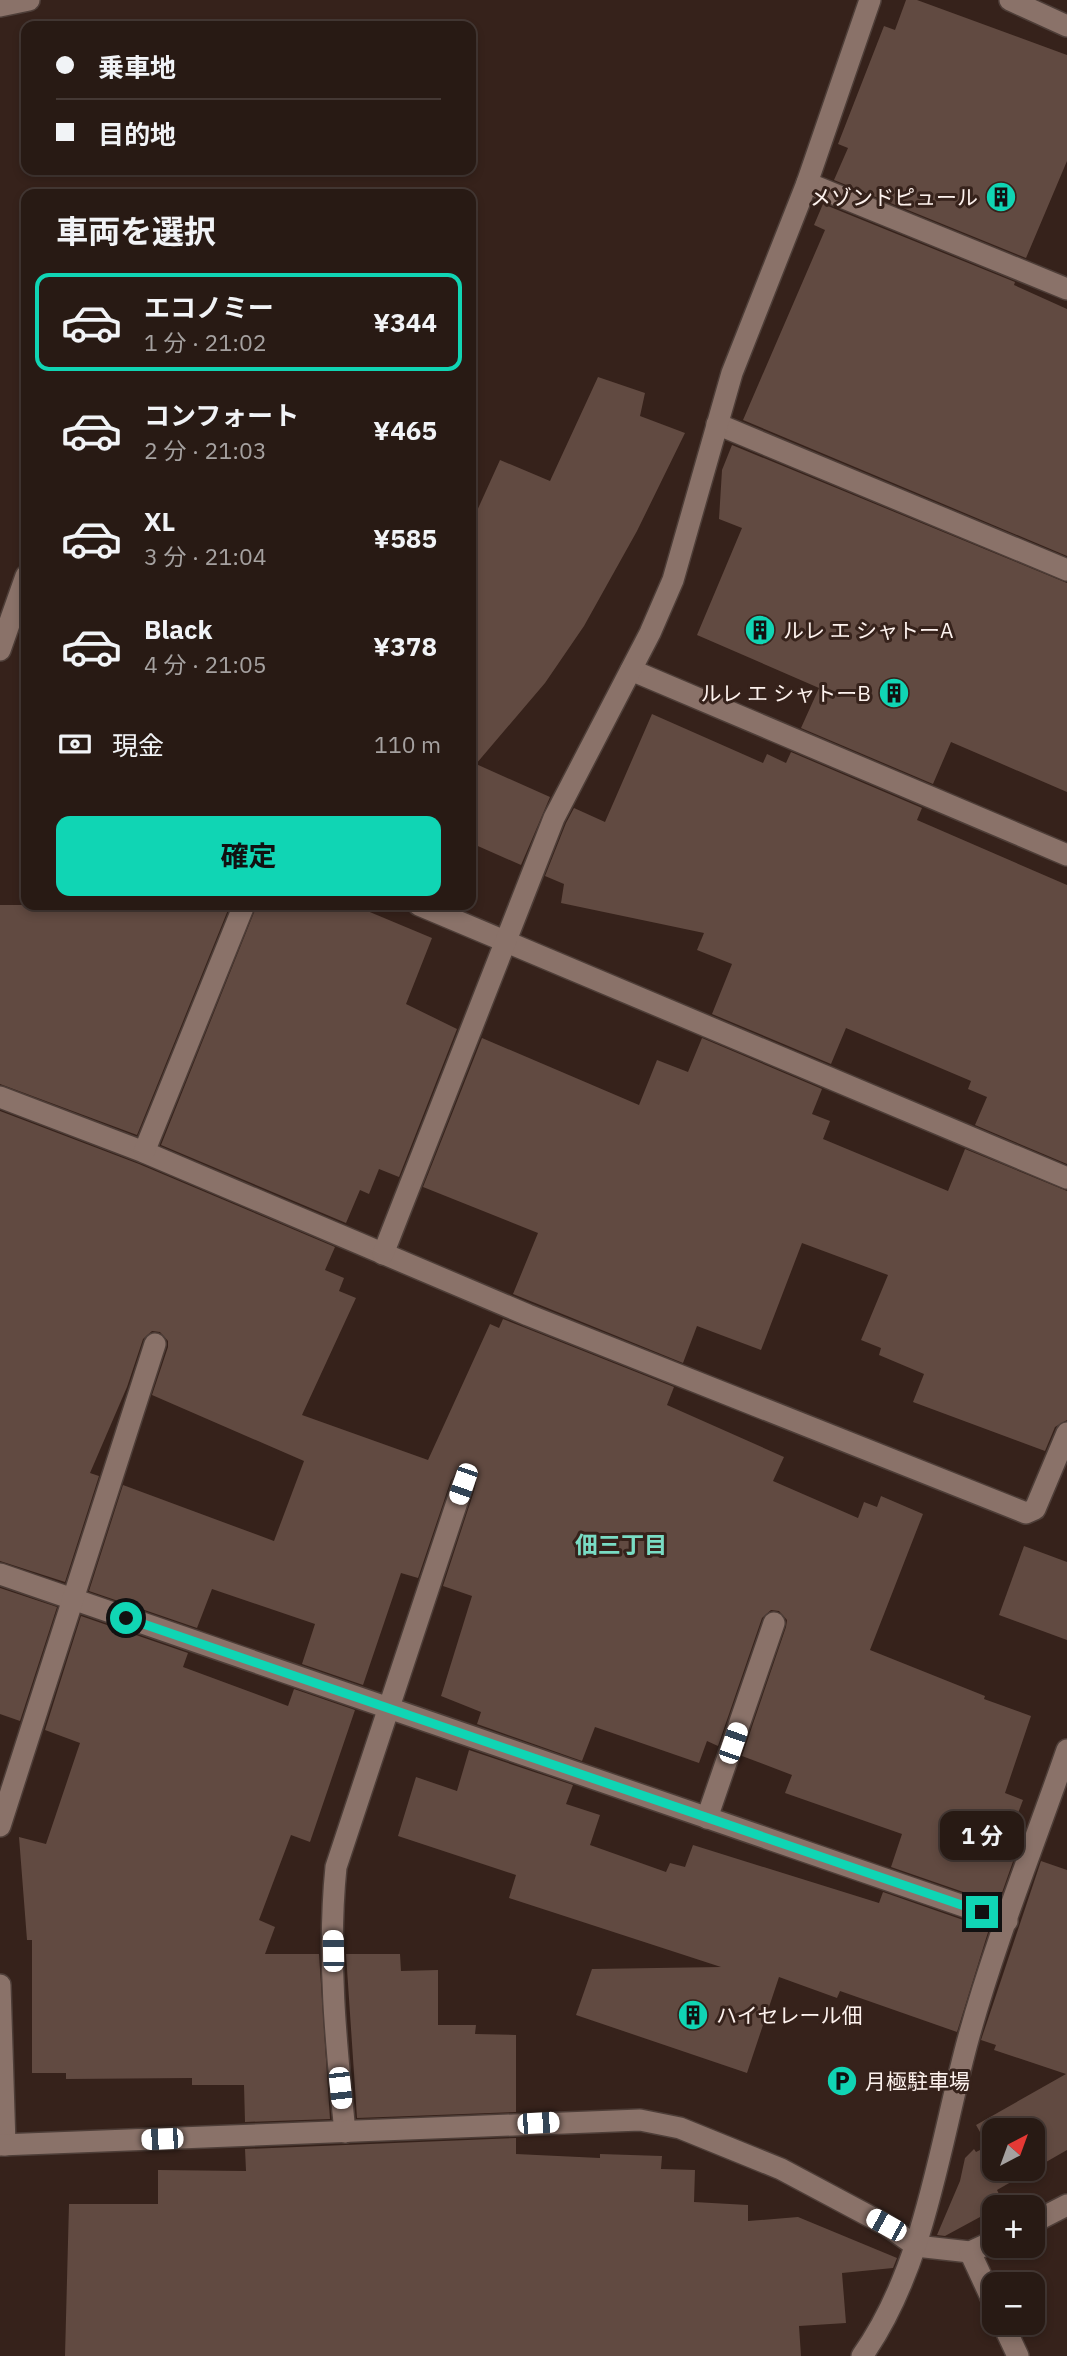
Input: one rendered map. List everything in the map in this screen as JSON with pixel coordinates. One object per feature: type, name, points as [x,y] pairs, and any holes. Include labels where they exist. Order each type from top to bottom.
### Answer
[{"type":"street","points":[[0,6],[29,0]]},
{"type":"street","points":[[383,1254],[559,808],[631,670],[673,580],[717,424],[752,318],[772,277],[807,183],[870,0]]},
{"type":"street","points":[[1010,0],[1067,26]]},
{"type":"street","points":[[807,183],[1067,289]]},
{"type":"street","points":[[717,424],[1067,570]]},
{"type":"street","points":[[0,650],[21,590]]},
{"type":"street","points":[[631,670],[1067,855]]},
{"type":"street","points":[[144,1152],[242,910]]},
{"type":"street","points":[[431,910],[1067,1178]]},
{"type":"street","points":[[0,1097],[144,1152],[541,1321],[1026,1513],[1035,1509],[1067,1433]]},
{"type":"street","points":[[0,1826],[155,1344]]},
{"type":"street","points":[[345,2132],[334,1994],[332,1908],[336,1867],[463,1484]]},
{"type":"street","points":[[0,1574],[1007,1921]]},
{"type":"street","points":[[707,1818],[774,1623]]},
{"type":"street","points":[[862,2356],[874,2340],[916,2246],[970,2032],[1067,1750]]},
{"type":"street","points":[[0,1985],[3,2145],[640,2120],[680,2128],[781,2169],[863,2211],[916,2246],[970,2252],[982,2246]]},
{"type":"street","points":[[1045,2216],[1067,2205]]},
{"type":"street","points":[[970,2252],[982,2278]]},
{"type":"street","points":[[1008,2335],[1018,2356]]},
{"type":"building","points":[[906,0],[917,0],[1067,55],[1067,161],[1026,258],[834,180],[848,148],[838,144],[884,26],[895,30]]},
{"type":"building","points":[[823,204],[1015,282],[1014,285],[1067,309],[1067,556],[743,420],[825,230],[814,225]]},
{"type":"building","points":[[598,377],[645,393],[640,416],[685,433],[637,531],[584,626],[545,683],[476,764],[476,513],[500,460],[550,481]]},
{"type":"building","points":[[732,445],[1067,583],[1067,792],[951,742],[933,784],[801,728],[819,688],[697,635],[742,528],[719,519],[722,470]]},
{"type":"building","points":[[652,714],[763,763],[767,754],[786,763],[791,752],[922,808],[917,820],[1067,885],[1067,1164],[975,1125],[987,1097],[968,1089],[971,1081],[846,1028],[831,1064],[712,1014],[732,964],[697,950],[704,933],[561,903],[564,884],[545,876],[566,823],[574,808],[605,822]]},
{"type":"building","points":[[476,764],[550,797],[521,865],[476,845]]},
{"type":"building","points":[[0,905],[21,905],[21,910],[228,910],[137,1135],[0,1084]]},
{"type":"building","points":[[255,910],[365,910],[432,938],[406,1004],[457,1029],[399,1177],[379,1169],[369,1194],[360,1190],[346,1223],[161,1145]]},
{"type":"building","points":[[482,1038],[639,1105],[657,1060],[688,1072],[702,1038],[822,1089],[812,1114],[830,1121],[823,1139],[948,1191],[965,1149],[1067,1191],[1067,1420],[1055,1427],[1045,1451],[913,1402],[924,1374],[879,1355],[881,1348],[861,1340],[888,1275],[802,1243],[761,1350],[697,1326],[683,1363],[513,1294],[538,1233],[423,1187]]},
{"type":"building","points":[[0,1111],[139,1164],[335,1247],[325,1270],[344,1278],[339,1291],[356,1298],[302,1415],[428,1460],[490,1324],[499,1328],[503,1319],[674,1387],[667,1405],[784,1457],[773,1481],[858,1518],[864,1502],[877,1507],[881,1496],[923,1514],[870,1650],[1031,1716],[1005,1793],[1023,1800],[1004,1850],[1016,1853],[998,1904],[891,1867],[902,1834],[785,1793],[792,1775],[742,1756],[786,1627],[787,1620],[779,1611],[771,1610],[762,1618],[718,1746],[707,1741],[699,1763],[595,1727],[582,1761],[477,1724],[481,1712],[441,1696],[472,1596],[443,1586],[475,1488],[476,1481],[468,1472],[460,1471],[451,1480],[418,1578],[401,1573],[363,1685],[302,1664],[315,1624],[212,1589],[197,1628],[89,1591],[123,1485],[274,1541],[304,1461],[152,1395],[168,1347],[168,1341],[160,1332],[152,1331],[143,1339],[127,1387],[90,1473],[99,1476],[65,1582],[0,1561]]},
{"type":"building","points":[[1024,1546],[1067,1562],[1067,1640],[999,1615]]},
{"type":"building","points":[[0,1588],[57,1607],[20,1721],[0,1714]]},
{"type":"building","points":[[81,1616],[188,1653],[183,1667],[288,1706],[294,1689],[355,1710],[310,1842],[291,1835],[259,1920],[275,1927],[265,1954],[319,1954],[330,2119],[245,2122],[244,2085],[192,2085],[192,2078],[66,2079],[66,2073],[32,2073],[32,1940],[27,1940],[19,1837],[46,1844],[80,1743],[45,1730]]},
{"type":"building","points":[[469,1750],[573,1785],[566,1804],[600,1815],[590,1845],[666,1872],[670,1863],[685,1867],[693,1845],[879,1903],[883,1892],[989,1929],[957,2032],[840,1991],[837,1998],[779,1977],[747,2073],[576,2015],[592,1969],[721,1967],[509,1898],[516,1875],[398,1836],[416,1777],[457,1791]]},
{"type":"building","points":[[1041,1861],[1067,1870],[1067,2150],[1045,2163],[1045,2118],[988,2118],[1066,2074],[994,2050],[996,2045],[981,2040]]},
{"type":"building","points":[[346,1954],[400,1954],[401,1971],[438,1970],[438,2025],[476,2025],[475,2034],[516,2035],[516,2112],[357,2118]]},
{"type":"building","points":[[982,2122],[982,2136],[976,2125]]},
{"type":"building","points":[[516,2138],[516,2154],[600,2158],[600,2154],[662,2156],[661,2169],[695,2170],[694,2202],[748,2205],[748,2221],[798,2217],[897,2258],[893,2268],[842,2273],[846,2323],[799,2326],[801,2356],[65,2356],[69,2204],[158,2204],[158,2170],[246,2171],[245,2149]]},
{"type":"building","points":[[974,2149],[976,2152],[982,2149],[982,2181],[1013,2181],[997,2190],[1000,2195],[982,2195],[982,2216],[945,2236],[937,2235],[960,2181],[965,2158]]},
{"type":"place","name":"メゾンドピュール","points":[[1001,197]]},
{"type":"place","name":"ルレ エ シャトーA","points":[[760,630]]},
{"type":"place","name":"ルレ エ シャトーB","points":[[894,693]]},
{"type":"place","name":"ハイセレール佃","points":[[693,2015]]},
{"type":"place","name":"月極駐車場","points":[[842,2081]]},
{"type":"district","name":"佃三丁目","points":[[621,1544]]},
{"type":"route","points":[[126,1618],[982,1912]]}]
